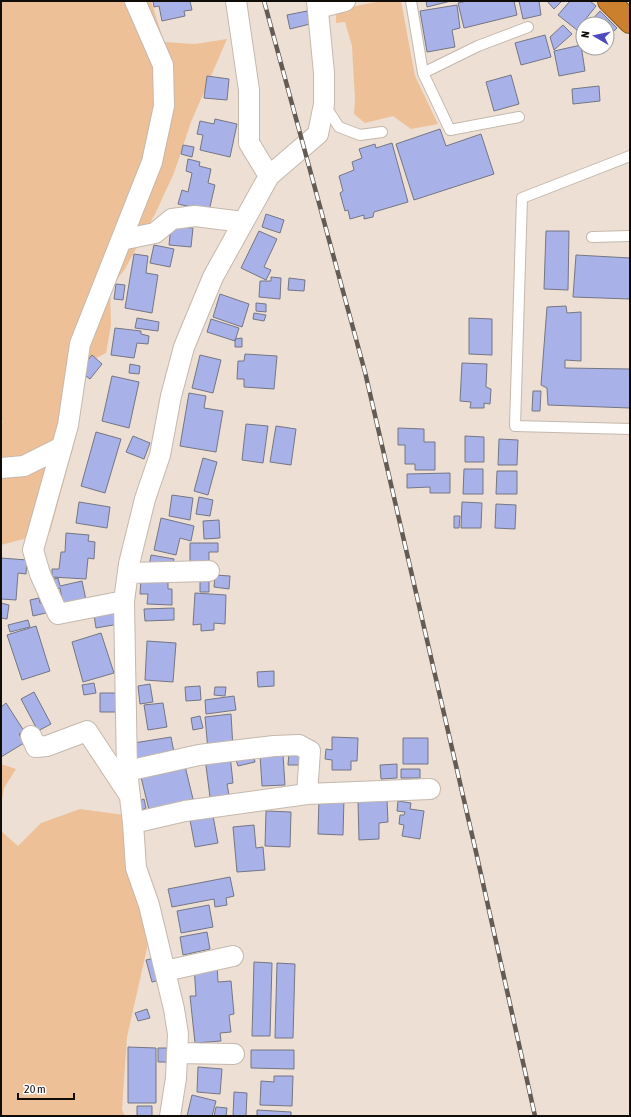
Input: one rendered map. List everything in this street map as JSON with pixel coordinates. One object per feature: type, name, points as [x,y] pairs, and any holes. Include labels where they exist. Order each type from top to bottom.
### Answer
[{"type":"highway","points":[[609,1],[630,22]]},
{"type":"street","points":[[124,601],[58,614],[40,574],[34,550],[68,425],[80,344],[152,162],[164,106],[163,66],[135,1]]},
{"type":"street","points":[[236,1],[249,90],[249,143],[269,176]]},
{"type":"street","points":[[170,1116],[176,1078],[178,1034],[174,1009],[149,905],[136,868],[127,771],[124,601],[128,573],[145,499],[160,455],[171,396],[184,347],[213,277],[269,176],[318,134],[324,104],[324,73],[317,4],[345,1]]},
{"type":"street","points":[[121,240],[155,233],[172,219],[195,216],[243,222]]},
{"type":"street","points":[[1,468],[24,466],[62,447]]},
{"type":"street","points":[[128,573],[209,572]]},
{"type":"street","points":[[31,736],[36,747],[47,746],[87,731],[130,797]]},
{"type":"street","points":[[127,771],[199,755],[274,746],[299,745],[310,752],[306,794]]},
{"type":"street","points":[[133,823],[185,811],[306,794],[430,789]]},
{"type":"street","points":[[165,971],[233,956]]},
{"type":"street","points":[[177,1053],[234,1054]]},
{"type":"lane","points":[[411,1],[423,73],[450,130],[519,117]]},
{"type":"lane","points":[[423,73],[478,46],[528,27]]},
{"type":"lane","points":[[324,104],[339,127],[360,135],[382,132]]},
{"type":"lane","points":[[630,156],[522,198],[514,426],[630,429]]},
{"type":"lane","points":[[592,236],[630,236]]},
{"type":"shaded area","points":[[1,1],[151,1],[164,42],[195,44],[227,39],[191,122],[174,173],[155,214],[125,269],[110,288],[111,325],[106,353],[74,370],[77,433],[50,532],[1,545],[1,426],[3,421],[1,420]]},
{"type":"shaded area","points":[[381,1],[401,1],[415,76],[438,124],[411,129],[393,116],[365,123],[354,114],[355,99],[352,46],[345,22],[336,23],[336,10]]},
{"type":"shaded area","points":[[1,764],[16,769],[4,788],[1,806]]},
{"type":"shaded area","points":[[80,809],[124,815],[150,935],[127,1037],[122,1110],[125,1116],[1,1116],[1,831],[18,846],[41,823]]},
{"type":"building","points":[[153,1],[190,1],[192,10],[184,11],[185,16],[162,21],[159,6],[154,7]]},
{"type":"building","points":[[426,1],[451,1],[427,7]]},
{"type":"building","points":[[467,1],[514,1],[517,15],[464,28],[458,3]]},
{"type":"building","points":[[519,1],[539,1],[541,15],[523,19]]},
{"type":"building","points":[[547,1],[562,1],[554,9]]},
{"type":"building","points":[[570,1],[590,1],[596,6],[588,16],[575,16],[575,28],[558,15]]},
{"type":"building","points":[[457,5],[460,28],[452,30],[455,47],[427,52],[420,11]]},
{"type":"building","points":[[307,11],[310,24],[290,29],[287,15]]},
{"type":"building","points":[[600,11],[605,16],[595,16]]},
{"type":"building","points":[[563,25],[572,34],[554,50],[550,37]]},
{"type":"building","points":[[545,35],[551,57],[521,65],[515,43]]},
{"type":"building","points":[[575,46],[575,56],[583,56],[585,71],[559,76],[554,51]]},
{"type":"building","points":[[511,75],[519,104],[494,111],[486,82]]},
{"type":"building","points":[[207,76],[229,79],[227,100],[204,98]]},
{"type":"building","points":[[599,86],[600,101],[573,104],[572,89]]},
{"type":"building","points":[[215,119],[237,124],[230,157],[200,150],[203,135],[197,134],[200,121],[214,124]]},
{"type":"building","points":[[440,129],[446,146],[481,134],[494,174],[414,200],[396,144]]},
{"type":"building","points":[[392,143],[408,202],[374,212],[373,217],[364,219],[364,215],[350,219],[348,210],[345,211],[340,193],[343,191],[339,176],[354,170],[352,162],[362,158],[359,149],[375,144],[376,148]]},
{"type":"building","points":[[183,145],[194,147],[192,157],[181,154]]},
{"type":"building","points":[[188,159],[200,162],[199,166],[211,169],[208,183],[215,185],[209,211],[178,204],[182,190],[188,192],[192,173],[186,171]]},
{"type":"building","points":[[266,214],[284,220],[280,233],[262,227]]},
{"type":"building","points":[[171,226],[193,228],[191,247],[169,245]]},
{"type":"building","points":[[259,231],[277,239],[264,267],[271,270],[266,280],[241,268]]},
{"type":"building","points":[[546,231],[569,231],[568,290],[544,289]]},
{"type":"building","points":[[154,245],[174,249],[170,267],[150,263]]},
{"type":"building","points":[[134,254],[148,256],[146,273],[158,275],[152,313],[125,308]]},
{"type":"building","points":[[576,255],[630,258],[630,299],[573,297]]},
{"type":"building","points":[[271,277],[281,278],[280,299],[259,297],[260,281],[271,281]]},
{"type":"building","points":[[289,278],[305,280],[304,291],[288,290]]},
{"type":"building","points":[[116,284],[125,285],[123,300],[114,299]]},
{"type":"building","points":[[220,294],[249,304],[242,327],[213,317]]},
{"type":"building","points":[[256,303],[266,304],[266,312],[256,311]]},
{"type":"building","points":[[566,306],[567,313],[581,312],[581,361],[565,360],[565,368],[630,369],[630,408],[548,405],[547,388],[541,385],[547,307]]},
{"type":"building","points":[[254,313],[266,315],[264,321],[253,319]]},
{"type":"building","points":[[137,318],[159,322],[158,331],[135,328]]},
{"type":"building","points":[[469,318],[492,319],[492,355],[469,354]]},
{"type":"building","points":[[211,319],[239,328],[235,341],[207,332]]},
{"type":"building","points":[[115,328],[141,331],[141,334],[149,336],[148,344],[137,343],[134,358],[111,355]]},
{"type":"building","points":[[242,338],[242,347],[235,347],[235,339]]},
{"type":"building","points":[[245,354],[277,356],[274,389],[244,387],[244,379],[237,379],[238,361],[244,361]]},
{"type":"building","points":[[92,355],[102,364],[90,379],[79,371]]},
{"type":"building","points":[[200,355],[221,360],[213,393],[192,388]]},
{"type":"building","points":[[462,363],[487,364],[486,387],[491,389],[490,404],[484,403],[484,408],[470,408],[471,402],[460,401]]},
{"type":"building","points":[[130,364],[140,366],[139,374],[129,373]]},
{"type":"building","points":[[112,376],[139,382],[129,428],[102,421]]},
{"type":"building","points":[[533,391],[541,391],[540,411],[532,411]]},
{"type":"building","points":[[189,393],[206,396],[204,408],[223,411],[216,452],[180,446]]},
{"type":"building","points":[[246,424],[268,426],[263,463],[242,460]]},
{"type":"building","points":[[276,426],[296,429],[291,465],[270,462]]},
{"type":"building","points":[[398,428],[424,429],[424,442],[435,442],[435,470],[415,470],[415,464],[405,464],[405,445],[398,445]]},
{"type":"building","points":[[96,432],[121,439],[105,493],[81,486]]},
{"type":"building","points":[[133,436],[150,443],[144,459],[126,452]]},
{"type":"building","points":[[465,436],[484,437],[484,462],[465,462]]},
{"type":"building","points":[[499,439],[518,440],[517,465],[498,465]]},
{"type":"building","points":[[203,458],[217,462],[208,495],[194,491]]},
{"type":"building","points":[[464,469],[483,469],[483,494],[463,494]]},
{"type":"building","points":[[497,471],[517,471],[517,494],[496,494]]},
{"type":"building","points":[[450,473],[450,493],[430,493],[430,487],[407,488],[407,474]]},
{"type":"building","points":[[172,495],[193,498],[190,520],[169,516]]},
{"type":"building","points":[[199,497],[213,500],[210,516],[196,514]]},
{"type":"building","points":[[79,502],[110,507],[107,528],[76,523]]},
{"type":"building","points":[[462,502],[482,503],[481,528],[461,528]]},
{"type":"building","points":[[496,504],[516,505],[515,529],[495,528]]},
{"type":"building","points":[[454,516],[460,516],[459,528],[454,528]]},
{"type":"building","points":[[161,518],[194,526],[191,541],[180,538],[176,555],[154,550]]},
{"type":"building","points":[[219,520],[220,538],[204,539],[203,521]]},
{"type":"building","points":[[66,533],[89,535],[88,541],[95,542],[94,559],[88,558],[86,579],[52,577],[52,569],[59,569],[61,552],[65,552]]},
{"type":"building","points":[[190,543],[218,543],[218,552],[209,552],[209,563],[190,563]]},
{"type":"building","points":[[151,555],[174,559],[171,571],[149,566]]},
{"type":"building","points":[[1,558],[27,560],[26,574],[18,573],[16,600],[1,599]]},
{"type":"building","points":[[215,575],[230,576],[229,589],[214,587]]},
{"type":"building","points":[[58,578],[60,586],[82,581],[86,600],[63,604],[60,588],[51,590],[49,580]]},
{"type":"building","points":[[141,579],[168,579],[168,589],[172,589],[172,605],[147,604],[148,594],[140,594]]},
{"type":"building","points":[[200,580],[209,580],[209,592],[200,592]]},
{"type":"building","points":[[195,593],[226,595],[225,624],[214,623],[214,630],[201,631],[201,624],[193,625]]},
{"type":"building","points":[[39,598],[40,603],[47,602],[50,612],[33,616],[30,600]]},
{"type":"building","points":[[1,603],[9,605],[7,619],[1,618]]},
{"type":"building","points":[[174,608],[174,620],[145,621],[144,609]]},
{"type":"building","points":[[116,611],[119,624],[96,628],[94,615]]},
{"type":"building","points":[[28,620],[30,627],[10,632],[8,625]]},
{"type":"building","points":[[36,626],[50,671],[22,680],[7,635]]},
{"type":"building","points":[[101,633],[114,673],[83,682],[72,642]]},
{"type":"building","points":[[147,641],[176,643],[173,682],[145,680]]},
{"type":"building","points":[[274,671],[274,686],[258,687],[257,672]]},
{"type":"building","points":[[94,683],[96,693],[84,695],[82,685]]},
{"type":"building","points":[[150,684],[153,702],[140,704],[138,686]]},
{"type":"building","points":[[200,686],[201,700],[186,701],[185,687]]},
{"type":"building","points":[[215,687],[226,687],[225,696],[214,695]]},
{"type":"building","points":[[34,692],[51,724],[38,731],[21,699]]},
{"type":"building","points":[[100,693],[116,693],[116,712],[100,712]]},
{"type":"building","points":[[234,696],[236,710],[206,714],[205,700]]},
{"type":"building","points":[[6,703],[24,731],[19,734],[24,743],[1,757],[1,707]]},
{"type":"building","points":[[163,703],[167,727],[148,730],[144,705]]},
{"type":"building","points":[[231,714],[233,748],[208,750],[205,717]]},
{"type":"building","points":[[200,716],[203,728],[193,730],[191,718]]},
{"type":"building","points":[[171,737],[175,757],[137,763],[134,743]]},
{"type":"building","points":[[332,737],[358,738],[357,761],[351,761],[351,770],[332,770],[332,760],[325,759],[326,749],[332,750]]},
{"type":"building","points":[[403,738],[428,738],[428,764],[403,764]]},
{"type":"building","points":[[253,753],[255,762],[238,766],[235,757]]},
{"type":"building","points":[[289,753],[305,753],[304,765],[288,765]]},
{"type":"building","points":[[283,754],[285,785],[262,786],[260,755]]},
{"type":"building","points":[[230,755],[233,783],[227,784],[229,795],[210,797],[205,758]]},
{"type":"building","points":[[184,762],[193,799],[149,810],[140,773]]},
{"type":"building","points":[[397,764],[397,778],[381,779],[380,765]]},
{"type":"building","points":[[401,769],[420,769],[420,778],[401,778]]},
{"type":"building","points":[[319,798],[344,798],[343,835],[318,834]]},
{"type":"building","points":[[144,799],[146,808],[142,810],[139,801]]},
{"type":"building","points":[[387,800],[388,822],[379,823],[379,839],[359,840],[358,801]]},
{"type":"building","points":[[398,801],[411,803],[410,809],[424,811],[420,839],[402,836],[404,825],[399,824],[400,815],[404,815],[405,812],[397,811]]},
{"type":"building","points":[[266,811],[291,812],[290,847],[265,846]]},
{"type":"building","points":[[213,816],[218,843],[195,847],[190,820]]},
{"type":"building","points":[[254,825],[256,848],[263,847],[265,870],[237,872],[233,827]]},
{"type":"building","points":[[230,877],[234,896],[226,898],[227,905],[215,907],[214,899],[172,907],[168,889]]},
{"type":"building","points":[[209,905],[213,927],[181,933],[177,911]]},
{"type":"building","points":[[207,932],[210,949],[183,955],[180,937]]},
{"type":"building","points":[[155,958],[161,980],[152,982],[146,960]]},
{"type":"building","points":[[254,962],[272,963],[270,1036],[252,1036]]},
{"type":"building","points":[[277,963],[295,964],[293,1038],[275,1038]]},
{"type":"building","points":[[217,964],[218,982],[231,981],[234,1014],[229,1015],[231,1032],[220,1033],[221,1041],[195,1043],[190,996],[196,996],[194,966]]},
{"type":"building","points":[[147,1009],[150,1018],[138,1021],[135,1013]]},
{"type":"building","points":[[128,1047],[156,1048],[156,1103],[128,1103]]},
{"type":"building","points":[[158,1048],[169,1048],[170,1062],[158,1062]]},
{"type":"building","points":[[251,1050],[294,1050],[294,1069],[251,1068]]},
{"type":"building","points":[[198,1067],[222,1069],[220,1094],[197,1092]]},
{"type":"building","points":[[274,1076],[293,1076],[292,1106],[260,1105],[261,1081],[274,1082]]},
{"type":"building","points":[[234,1092],[247,1093],[246,1116],[233,1116]]},
{"type":"building","points":[[192,1095],[216,1101],[212,1116],[187,1116]]},
{"type":"building","points":[[137,1106],[152,1106],[152,1116],[137,1116]]},
{"type":"building","points":[[216,1107],[227,1108],[226,1116],[214,1116]]},
{"type":"building","points":[[257,1110],[291,1112],[291,1116],[257,1116]]},
{"type":"railway","points":[[264,1],[365,372],[476,852],[535,1116]]}]
